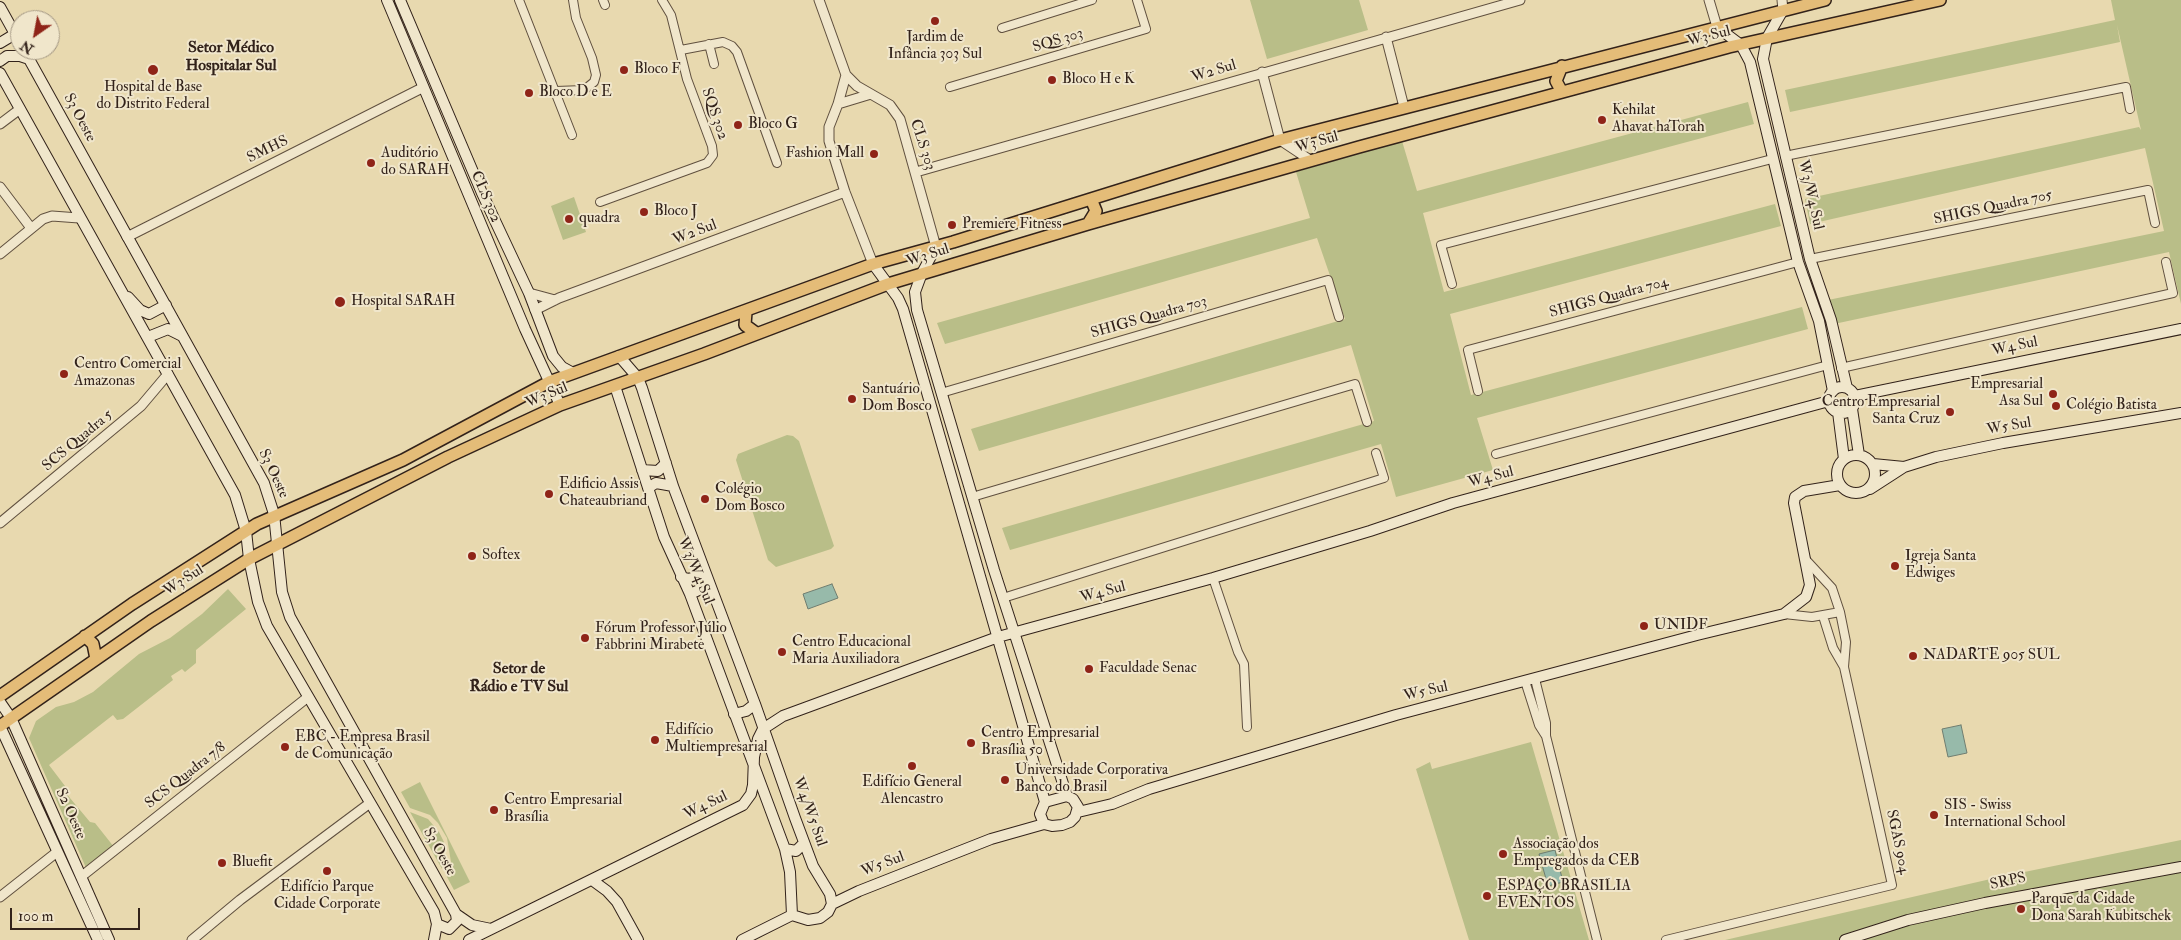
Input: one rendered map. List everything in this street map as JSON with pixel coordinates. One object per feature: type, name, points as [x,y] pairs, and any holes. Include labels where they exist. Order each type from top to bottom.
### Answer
[{"type":"main road","name":"CLS 302","points":[[387,0],[422,88],[525,329],[560,405]]},
{"type":"main road","name":"CLS 302","points":[[400,0],[482,193],[529,293],[553,356],[562,367],[573,373]]},
{"type":"main road","name":"W3 Sul","points":[[0,696],[85,636],[274,514],[403,460],[469,423],[549,382],[746,312],[873,264],[936,247],[1280,140],[1717,27],[1782,5],[1825,0]]},
{"type":"main road","name":"W3 Sul","points":[[0,726],[151,621],[249,558],[448,457],[560,405],[638,378],[888,284],[1088,224],[1310,160],[1741,44],[1923,2],[1940,0]]},
{"type":"main road","name":"W3/W4 Sul","points":[[1782,5],[1767,38],[1764,59],[1810,259],[1831,320],[1841,368],[1851,392]]},
{"type":"main road","points":[[0,7],[10,26]]},
{"type":"main road","points":[[1717,27],[1741,44]]},
{"type":"main road","name":"W3/W4 Sul","points":[[1741,44],[1750,62],[1798,262],[1819,321],[1828,365],[1831,396]]},
{"type":"main road","name":"S3 Oeste","points":[[30,60],[264,483],[274,514],[282,592],[290,616],[456,914]]},
{"type":"main road","points":[[1562,66],[1556,82],[1562,92]]},
{"type":"main road","points":[[0,73],[79,218],[235,495],[246,531],[249,558],[258,602],[267,626],[434,912],[437,924],[434,940]]},
{"type":"main road","points":[[1760,104],[1773,102]]},
{"type":"main road","points":[[1088,224],[1096,211],[1091,199]]},
{"type":"main road","points":[[1787,215],[1798,211]]},
{"type":"main road","points":[[873,264],[903,309],[1045,802],[1040,814],[1044,824],[1052,826],[1070,822],[1078,812],[1076,802],[1067,796],[1003,598],[956,445],[915,301],[915,292],[922,273],[936,247]]},
{"type":"main road","points":[[120,290],[140,310],[149,314],[166,305]]},
{"type":"main road","points":[[525,329],[535,310]]},
{"type":"main road","points":[[746,312],[745,325],[756,333]]},
{"type":"main road","points":[[1819,321],[1831,320]]},
{"type":"main road","points":[[148,338],[158,331],[168,329],[183,336]]},
{"type":"main road","name":"W4 Sul","points":[[1851,392],[2181,329]]},
{"type":"main road","points":[[916,352],[928,348]]},
{"type":"main road","name":"W3/W4 Sul","points":[[619,356],[638,378],[674,486],[763,729]]},
{"type":"main road","name":"W3/W4 Sul","points":[[615,386],[660,528],[690,594],[753,766]]},
{"type":"main road","points":[[1840,388],[1851,392],[1855,403],[1852,409],[1846,413],[1838,412],[1832,408],[1831,396],[1840,388]]},
{"type":"main road","name":"W4 Sul","points":[[469,940],[592,880],[630,859],[743,805],[751,794],[755,750],[763,729],[783,716],[998,637],[1213,578],[1370,531],[1453,503],[1831,396]]},
{"type":"main road","points":[[1852,409],[1859,455]]},
{"type":"main road","points":[[1838,412],[1844,459],[1836,474],[1840,485],[1846,491],[1854,494],[1870,489],[1876,474],[1873,464],[1859,455],[1844,459]]},
{"type":"main road","name":"W5 Sul","points":[[1870,489],[1904,467],[1936,457],[2003,443],[2181,413]]},
{"type":"main road","points":[[448,457],[444,452],[445,444],[469,423]]},
{"type":"main road","points":[[944,449],[956,445]]},
{"type":"main road","points":[[642,470],[658,471],[666,463]]},
{"type":"main road","name":"W5 Sul","points":[[1873,464],[1904,467]]},
{"type":"main road","points":[[648,488],[656,483],[674,486]]},
{"type":"main road","name":"W5 Sul","points":[[1078,812],[1112,804],[1149,789],[1396,714],[1784,614],[1806,597],[1810,585],[1795,508],[1795,497],[1804,490],[1840,485]]},
{"type":"main road","points":[[681,577],[688,579],[695,577],[704,569]]},
{"type":"main road","points":[[690,594],[710,585]]},
{"type":"main road","points":[[85,636],[93,644],[96,659]]},
{"type":"main road","name":"S2 Oeste","points":[[0,702],[11,718],[109,940]]},
{"type":"main road","points":[[734,714],[746,711],[755,704]]},
{"type":"main road","name":"S2 Oeste","points":[[0,726],[98,940]]},
{"type":"main road","name":"W4/W5 Sul","points":[[763,729],[813,866],[830,894],[832,904]]},
{"type":"main road","points":[[742,940],[792,915],[790,872],[785,850],[753,766]]},
{"type":"main road","points":[[1045,802],[1067,796]]},
{"type":"main road","name":"W5 Sul","points":[[792,915],[808,920],[820,918],[828,912],[832,904],[859,891],[991,839],[1044,824]]},
{"type":"main road","points":[[785,850],[796,851],[804,843]]},
{"type":"main road","name":"SRPS","points":[[1845,940],[1908,920],[1985,903],[2181,867]]},
{"type":"main road","points":[[592,880],[608,890],[617,902],[638,940]]},
{"type":"main road","points":[[437,924],[449,929],[457,921],[456,914]]},
{"type":"main road","points":[[456,914],[472,925],[491,929]]},
{"type":"street","points":[[520,0],[572,135]]},
{"type":"street","points":[[556,91],[584,90],[594,82],[596,75],[592,58],[576,18],[573,0]]},
{"type":"street","name":"SQS 302","points":[[600,202],[707,163],[713,155],[712,146],[687,79],[671,15],[662,0]]},
{"type":"street","points":[[819,0],[846,75],[829,127],[829,141],[844,192],[873,264]]},
{"type":"street","name":"SQS 303","points":[[1002,28],[1068,4],[1092,0]]},
{"type":"street","name":"SQS 303","points":[[950,87],[1146,29],[1137,0]]},
{"type":"street","name":"W2 Sul","points":[[916,172],[1520,0]]},
{"type":"street","points":[[1709,0],[1717,27]]},
{"type":"street","points":[[1386,37],[1404,107]]},
{"type":"street","points":[[681,50],[723,42],[732,46],[738,52],[777,163]]},
{"type":"street","name":"SQS 302","points":[[709,44],[714,64]]},
{"type":"street","points":[[1262,72],[1280,140],[1310,160]]},
{"type":"street","name":"CLS 303","points":[[846,75],[857,86],[890,105],[900,119],[936,247]]},
{"type":"street","points":[[1786,156],[2126,86],[2130,109]]},
{"type":"street","name":"SMHS","points":[[127,237],[422,88]]},
{"type":"street","points":[[838,104],[871,94]]},
{"type":"street","points":[[0,124],[20,109]]},
{"type":"street","points":[[1452,284],[1441,245],[1772,159]]},
{"type":"street","points":[[0,187],[31,228]]},
{"type":"street","name":"SHIGS Quadra 705","points":[[1810,259],[2148,190],[2156,223]]},
{"type":"street","name":"W2 Sul","points":[[535,310],[555,300],[844,192]]},
{"type":"street","points":[[0,254],[31,228],[52,216],[79,218]]},
{"type":"street","name":"SHIGS Quadra 704","points":[[1478,391],[1468,350],[1798,262]]},
{"type":"street","points":[[1841,368],[2173,293],[2166,262]]},
{"type":"street","name":"SHIGS Quadra 703","points":[[941,393],[1328,280],[1339,317]]},
{"type":"street","points":[[529,293],[555,300]]},
{"type":"street","points":[[1496,454],[1828,365]]},
{"type":"street","name":"SCS Quadra 5","points":[[0,523],[142,406],[168,374]]},
{"type":"street","points":[[972,497],[1355,384],[1368,422]]},
{"type":"street","points":[[1003,598],[1384,478],[1376,453]]},
{"type":"street","points":[[1807,562],[1832,588],[1840,612]]},
{"type":"street","points":[[1213,578],[1238,652],[1244,664],[1247,727]]},
{"type":"street","name":"W5 Sul","points":[[1784,614],[1800,617],[1823,616],[1840,612]]},
{"type":"street","name":"SGAS 904","points":[[1666,940],[1892,885],[1844,666],[1846,642],[1840,612]]},
{"type":"street","name":"SGAS 904","points":[[1823,616],[1833,648],[1844,666]]},
{"type":"street","points":[[1530,680],[1539,725],[1546,736],[1596,940]]},
{"type":"street","name":"SCS Quadra 7/8","points":[[82,876],[308,697]]},
{"type":"street","points":[[192,940],[240,900],[370,803]]},
{"type":"street","points":[[0,897],[57,852]]},
{"type":"green space","points":[[1250,0],[1359,0],[1368,30],[1267,59]]},
{"type":"green space","points":[[2111,0],[2181,0],[2181,304],[2169,252],[1834,324],[1828,300],[2164,231],[2145,148],[1810,224],[1805,199],[2139,127],[2141,130],[2117,25],[2120,42],[1790,112],[1785,90],[2115,20]]},
{"type":"green space","points":[[1748,102],[1754,124],[1423,213],[1444,292],[1775,204],[1781,226],[1450,314],[1471,395],[1802,307],[1808,329],[1477,418],[1493,470],[1396,497],[1381,444],[1010,550],[1002,528],[1374,421],[1351,345],[979,451],[971,429],[1345,319],[1317,238],[945,344],[937,323],[1310,218],[1296,172],[1402,141],[1417,191]]},
{"type":"green space","name":"quadra","points":[[574,197],[586,232],[563,240],[551,206]]},
{"type":"green space","points":[[787,435],[793,436],[799,441],[834,546],[831,549],[776,567],[768,560],[736,460],[738,454]]},
{"type":"green space","points":[[228,589],[246,609],[196,650],[196,663],[185,672],[182,669],[171,676],[173,680],[123,719],[117,720],[113,715],[49,765],[65,786],[65,792],[90,822],[95,823],[114,847],[87,870],[29,738],[36,721],[56,707],[74,702],[93,692],[139,654],[170,638],[202,614]]},
{"type":"green space","name":"Associação dos Empregados da CEB","points":[[1531,742],[1589,940],[1469,940],[1416,769],[1430,762],[1432,769]]},
{"type":"green space","points":[[420,782],[470,882],[454,890],[447,877],[451,862],[447,838],[438,823],[430,815],[410,808],[401,792]]},
{"type":"green space","points":[[410,812],[428,819],[439,832],[444,842],[442,869]]},
{"type":"green space","name":"Parque da Cidade Dona Sarah Kubitschek","points":[[2181,840],[2181,940],[1725,940],[1995,878]]},
{"type":"shaded area","points":[[832,584],[838,598],[808,609],[803,594]]},
{"type":"shaded area","points":[[1961,725],[1967,753],[1948,757],[1942,729]]},
{"type":"shaded area","points":[[1555,850],[1563,882],[1548,886],[1539,854]]},
{"type":"place","name":"Jardim de Infância 303 Sul","points":[[935,21]]},
{"type":"place","name":"Hospital de Base do Distrito Federal","points":[[153,70]]},
{"type":"place","name":"Bloco F","points":[[624,70]]},
{"type":"place","name":"Bloco H e K","points":[[1052,80]]},
{"type":"place","name":"Bloco D e E","points":[[529,93]]},
{"type":"place","name":"Kehilat Ahavat haTorah","points":[[1602,120]]},
{"type":"place","name":"Bloco G","points":[[738,125]]},
{"type":"place","name":"Fashion Mall","points":[[874,154]]},
{"type":"place","name":"Auditório do SARAH","points":[[371,163]]},
{"type":"place","name":"Bloco J","points":[[644,212]]},
{"type":"place","name":"quadra","points":[[569,219]]},
{"type":"place","name":"Premiere Fitness","points":[[952,225]]},
{"type":"place","name":"Hospital SARAH","points":[[340,302]]},
{"type":"place","name":"Centro Comercial Amazonas","points":[[64,374]]},
{"type":"place","name":"Empresarial Asa Sul","points":[[2053,394]]},
{"type":"place","name":"Santuário Dom Bosco","points":[[852,399]]},
{"type":"place","name":"Colégio Batista","points":[[2056,406]]},
{"type":"place","name":"Centro Empresarial Santa Cruz","points":[[1950,412]]},
{"type":"place","name":"Edificio Assis Chateaubriand","points":[[549,494]]},
{"type":"place","name":"Colégio Dom Bosco","points":[[705,499]]},
{"type":"place","name":"Softex","points":[[472,556]]},
{"type":"place","name":"Igreja Santa Edwiges","points":[[1895,566]]},
{"type":"place","name":"UNIDF","points":[[1644,626]]},
{"type":"place","name":"Fórum Professor Júlio Fabbrini Mirabete","points":[[585,638]]},
{"type":"place","name":"Centro Educacional Maria Auxiliadora","points":[[782,652]]},
{"type":"place","name":"NADARTE 905 SUL","points":[[1913,656]]},
{"type":"place","name":"Faculdade Senac","points":[[1089,669]]},
{"type":"place","name":"Edifício Multiempresarial","points":[[655,740]]},
{"type":"place","name":"Centro Empresarial Brasília 50","points":[[971,743]]},
{"type":"place","name":"EBC - Empresa Brasil de Comunicação","points":[[285,747]]},
{"type":"place","name":"Edifício General Alencastro","points":[[912,766]]},
{"type":"place","name":"Universidade Corporativa Banco do Brasil","points":[[1005,780]]},
{"type":"place","name":"Centro Empresarial Brasília","points":[[494,810]]},
{"type":"place","name":"SIS - Swiss International School","points":[[1934,815]]},
{"type":"place","name":"Associação dos Empregados da CEB","points":[[1503,854]]},
{"type":"place","name":"Bluefit","points":[[222,863]]},
{"type":"place","name":"Edifício Parque Cidade Corporate","points":[[327,871]]},
{"type":"place","name":"ESPAÇO BRASILIA EVENTOS","points":[[1487,896]]},
{"type":"place","name":"Parque da Cidade Dona Sarah Kubitschek","points":[[2021,909]]},
{"type":"district","name":"Setor Médico Hospitalar Sul","points":[[231,58]]},
{"type":"district","name":"Setor de Rádio e TV Sul","points":[[519,679]]}]
